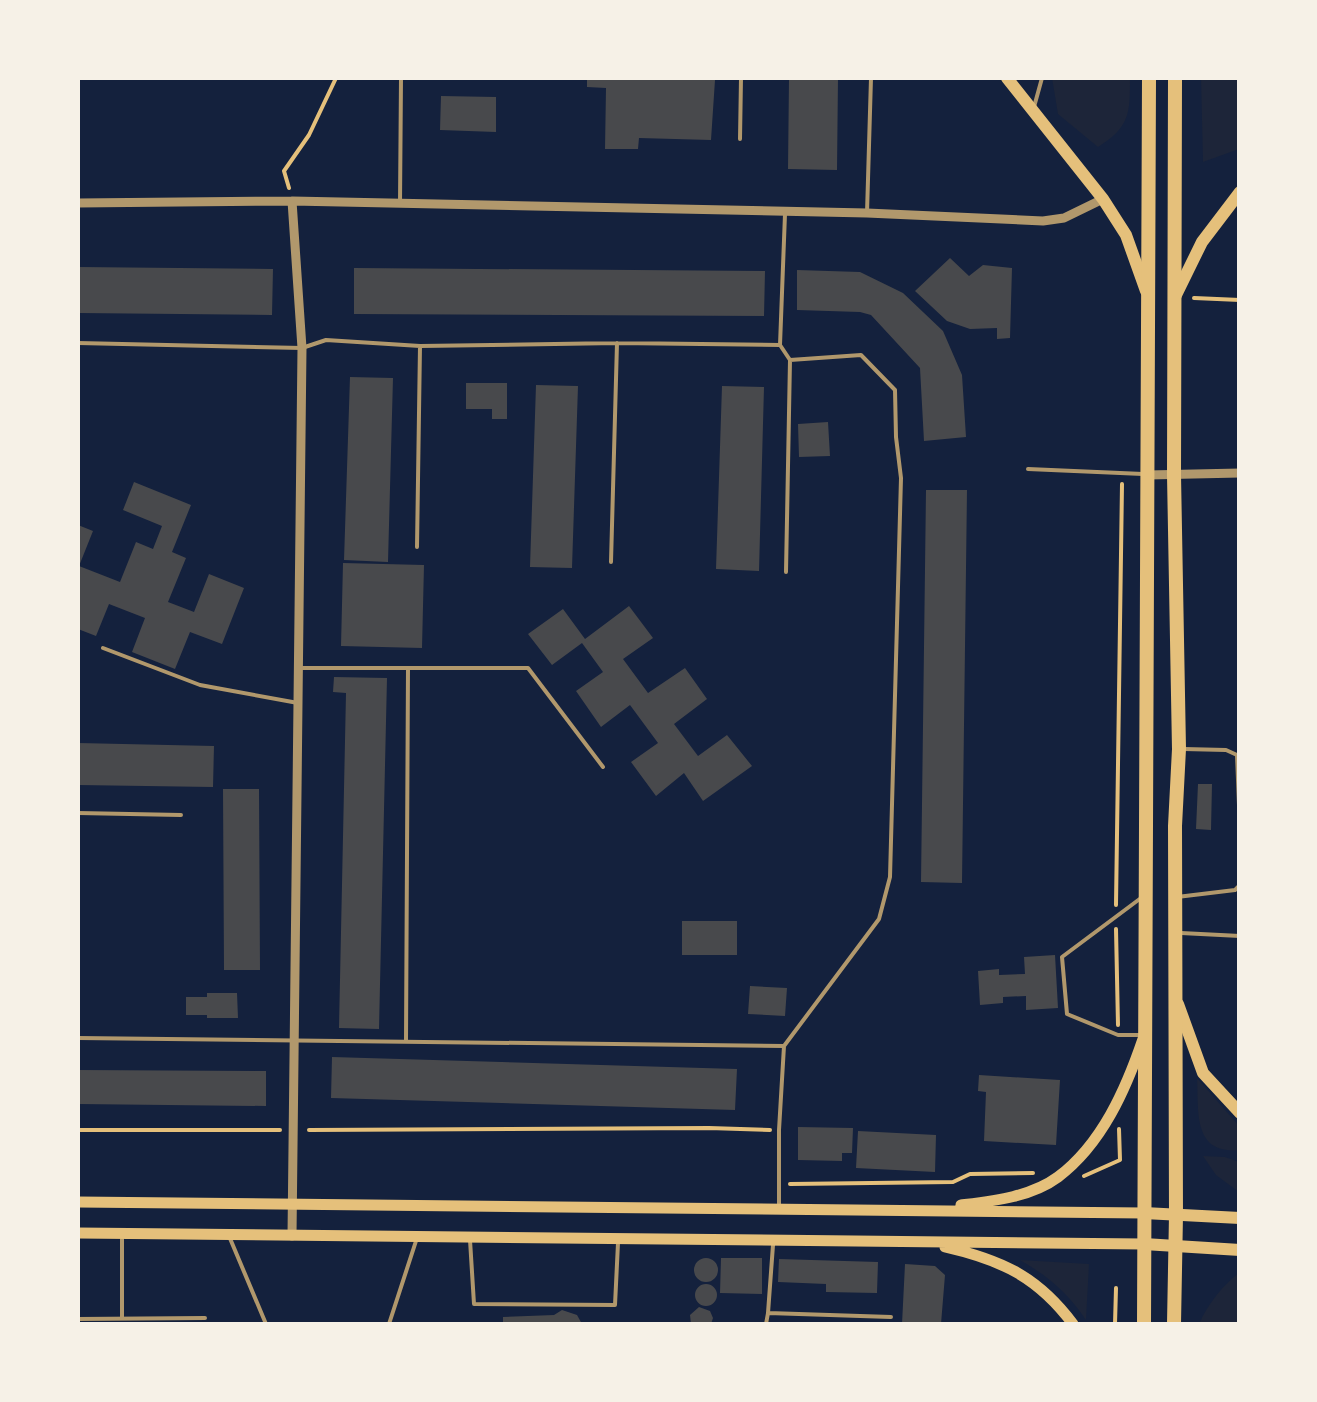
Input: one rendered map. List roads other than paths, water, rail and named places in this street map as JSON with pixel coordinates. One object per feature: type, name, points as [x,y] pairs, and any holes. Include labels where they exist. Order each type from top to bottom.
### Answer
[{"type":"highway","points":[[1144,1324],[1149,78]]},
{"type":"highway","points":[[1174,1324],[1175,826],[1179,749],[1174,474],[1175,78]]},
{"type":"main road","points":[[1007,78],[1103,199],[1126,235],[1149,298]]},
{"type":"main road","points":[[1175,298],[1202,242],[1240,192]]},
{"type":"main road","points":[[1176,1000],[1203,1073],[1240,1113]]},
{"type":"main road","points":[[922,1211],[1004,1199],[1057,1178],[1089,1145],[1119,1099],[1145,1034]]},
{"type":"main road","points":[[78,1202],[1144,1213],[1240,1218]]},
{"type":"main road","points":[[78,1234],[1144,1244],[1240,1250]]},
{"type":"main road","points":[[921,1242],[973,1253],[1011,1267],[1036,1284],[1073,1324]]},
{"type":"street","points":[[78,203],[292,201],[1043,220],[1064,218],[1103,199]]},
{"type":"street","points":[[292,201],[302,348],[292,1236]]},
{"type":"street","points":[[1148,474],[1240,473]]},
{"type":"lane","points":[[400,203],[401,78]]},
{"type":"lane","points":[[740,139],[741,78]]},
{"type":"lane","points":[[867,213],[870,78]]},
{"type":"lane","points":[[1034,109],[1042,78]]},
{"type":"lane","points":[[785,211],[780,345],[790,360],[786,572]]},
{"type":"lane","points":[[78,342],[302,348],[326,340],[420,346],[780,345]]},
{"type":"lane","points":[[612,562],[617,343]]},
{"type":"lane","points":[[417,547],[420,346]]},
{"type":"lane","points":[[779,1210],[784,1046],[878,920],[890,877],[902,478],[895,390],[861,356],[790,360]]},
{"type":"lane","points":[[1028,468],[1148,474]]},
{"type":"lane","points":[[103,648],[200,685],[298,704]]},
{"type":"lane","points":[[298,668],[528,668],[603,767]]},
{"type":"lane","points":[[406,1041],[408,668]]},
{"type":"lane","points":[[1179,749],[1226,750],[1237,756],[1240,830]]},
{"type":"lane","points":[[78,813],[182,816]]},
{"type":"lane","points":[[1176,897],[1234,890],[1240,885]]},
{"type":"lane","points":[[1145,895],[1062,957],[1067,1014],[1118,1035],[1145,1034]]},
{"type":"lane","points":[[1176,933],[1240,936]]},
{"type":"lane","points":[[78,1038],[784,1046]]},
{"type":"lane","points":[[122,1234],[122,1319]]},
{"type":"lane","points":[[229,1235],[266,1324]]},
{"type":"lane","points":[[389,1324],[417,1236]]},
{"type":"lane","points":[[470,1237],[474,1304],[615,1305],[618,1238]]},
{"type":"lane","points":[[766,1324],[773,1240]]},
{"type":"lane","points":[[768,1313],[892,1317]]},
{"type":"lane","points":[[78,1320],[205,1318]]}]
